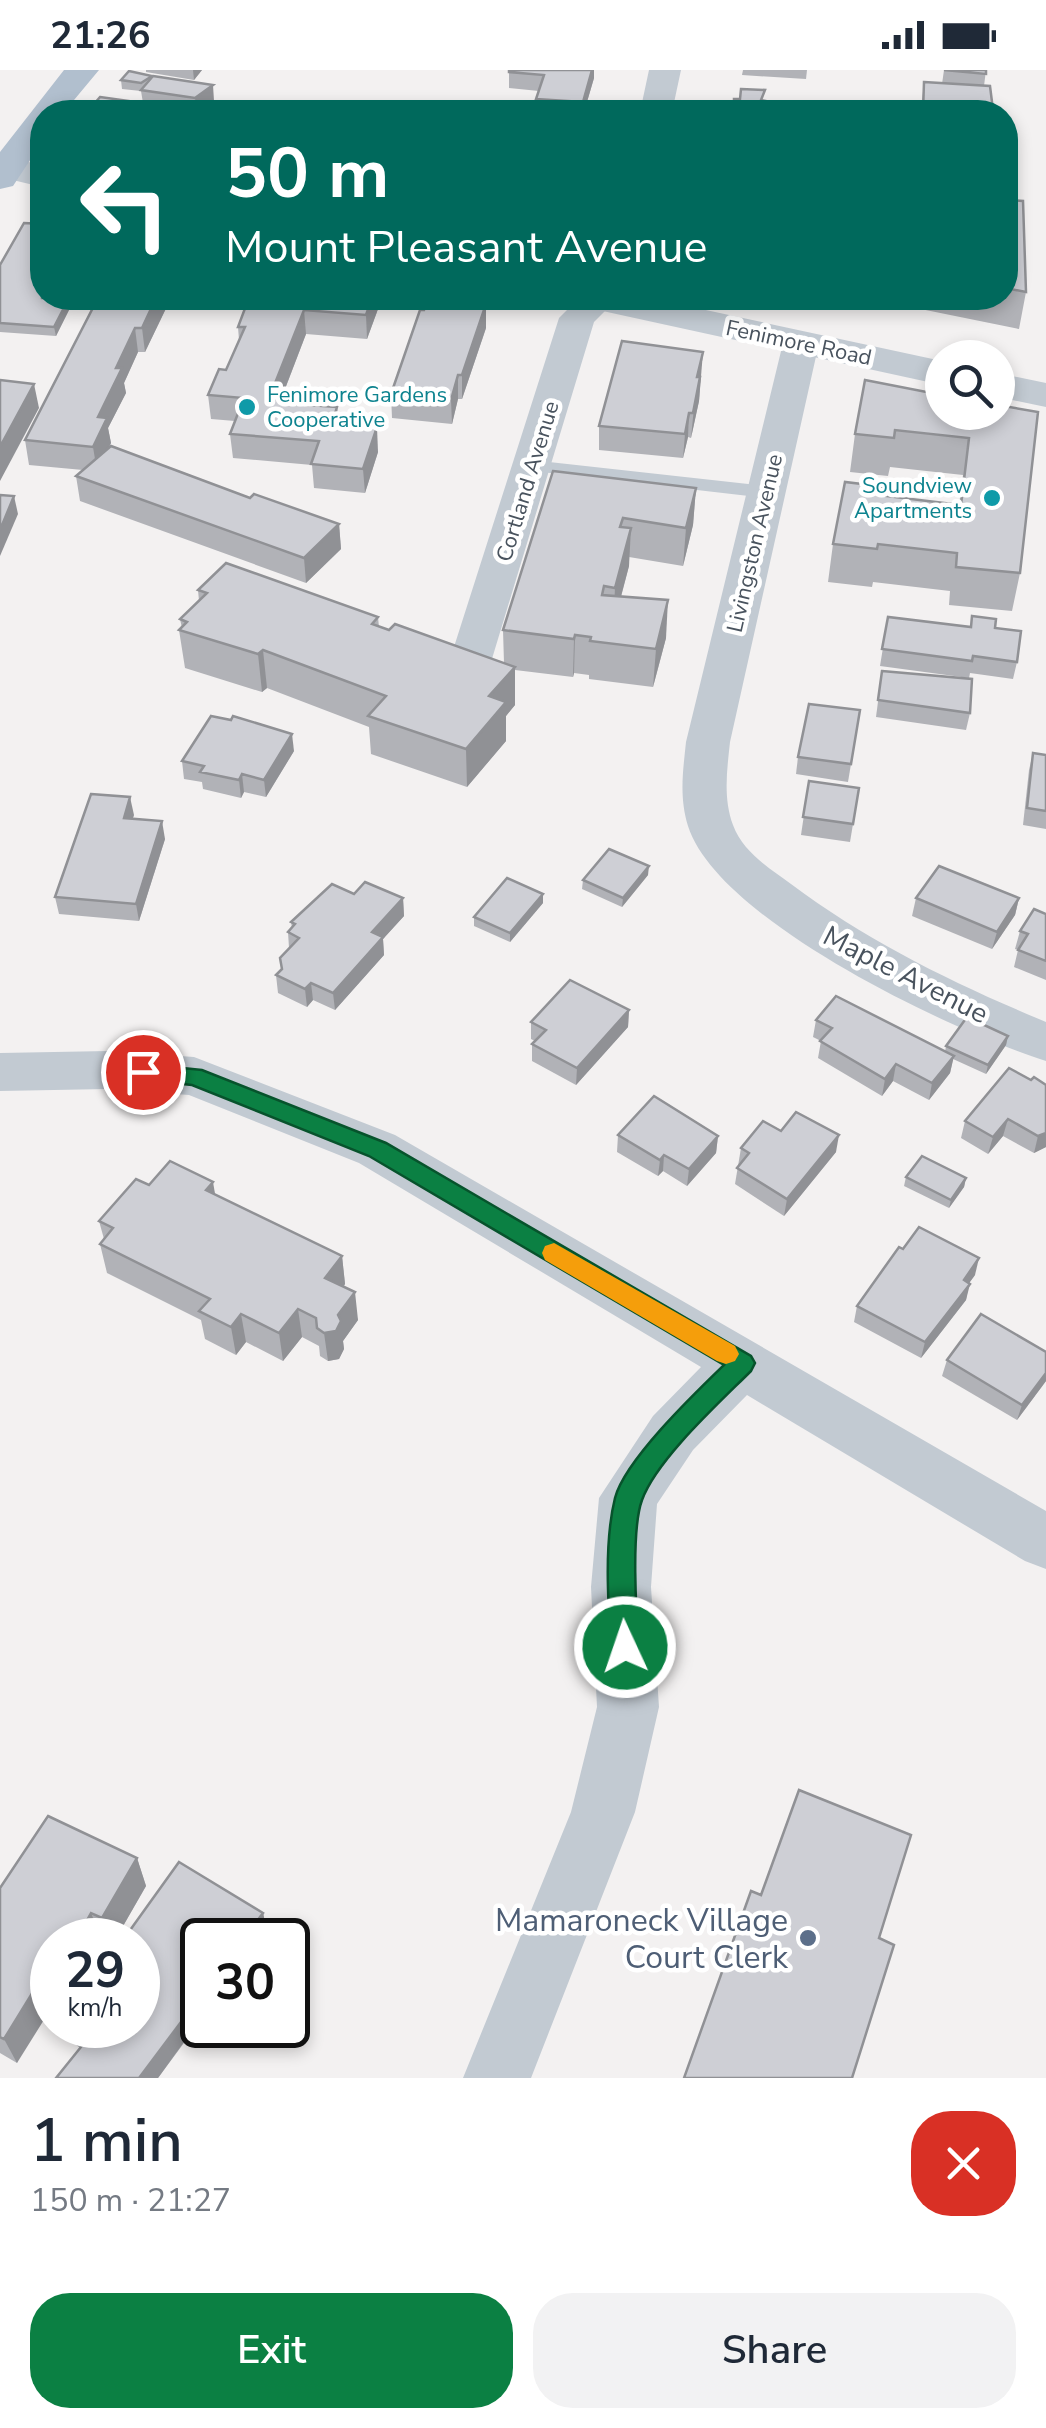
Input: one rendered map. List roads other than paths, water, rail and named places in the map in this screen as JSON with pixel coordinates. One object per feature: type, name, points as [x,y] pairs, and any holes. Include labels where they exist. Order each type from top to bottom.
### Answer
[{"type":"main road","points":[[56,100],[82,70]]},
{"type":"main road","points":[[3,173],[30,134]]},
{"type":"street","points":[[659,100],[665,70]]},
{"type":"street","points":[[3,173],[30,175]]},
{"type":"street","name":"Cortland Avenue","points":[[467,672],[577,318],[586,310]]},
{"type":"street","name":"Fenimore Road","points":[[653,310],[925,369]]},
{"type":"street","name":"Livingston Avenue","points":[[708,742],[801,343]]},
{"type":"street","points":[[1015,389],[1046,396]]},
{"type":"street","name":"Maple Avenue","points":[[708,742],[702,788],[711,828],[735,866],[830,938],[937,996],[1046,1042]]},
{"type":"street","points":[[0,1072],[108,1070],[194,1076],[377,1149],[1046,1542]]},
{"type":"street","points":[[498,2078],[603,1812],[628,1707],[621,1586],[628,1498],[673,1433],[742,1363]]},
{"type":"lane","points":[[531,466],[766,492]]},
{"type":"place","name":"Fenimore Gardens Cooperative","points":[[247,407]]},
{"type":"place","name":"Soundview Apartments","points":[[992,498]]},
{"type":"place","name":"Mamaroneck Village Court Clerk","points":[[808,1938]]}]
